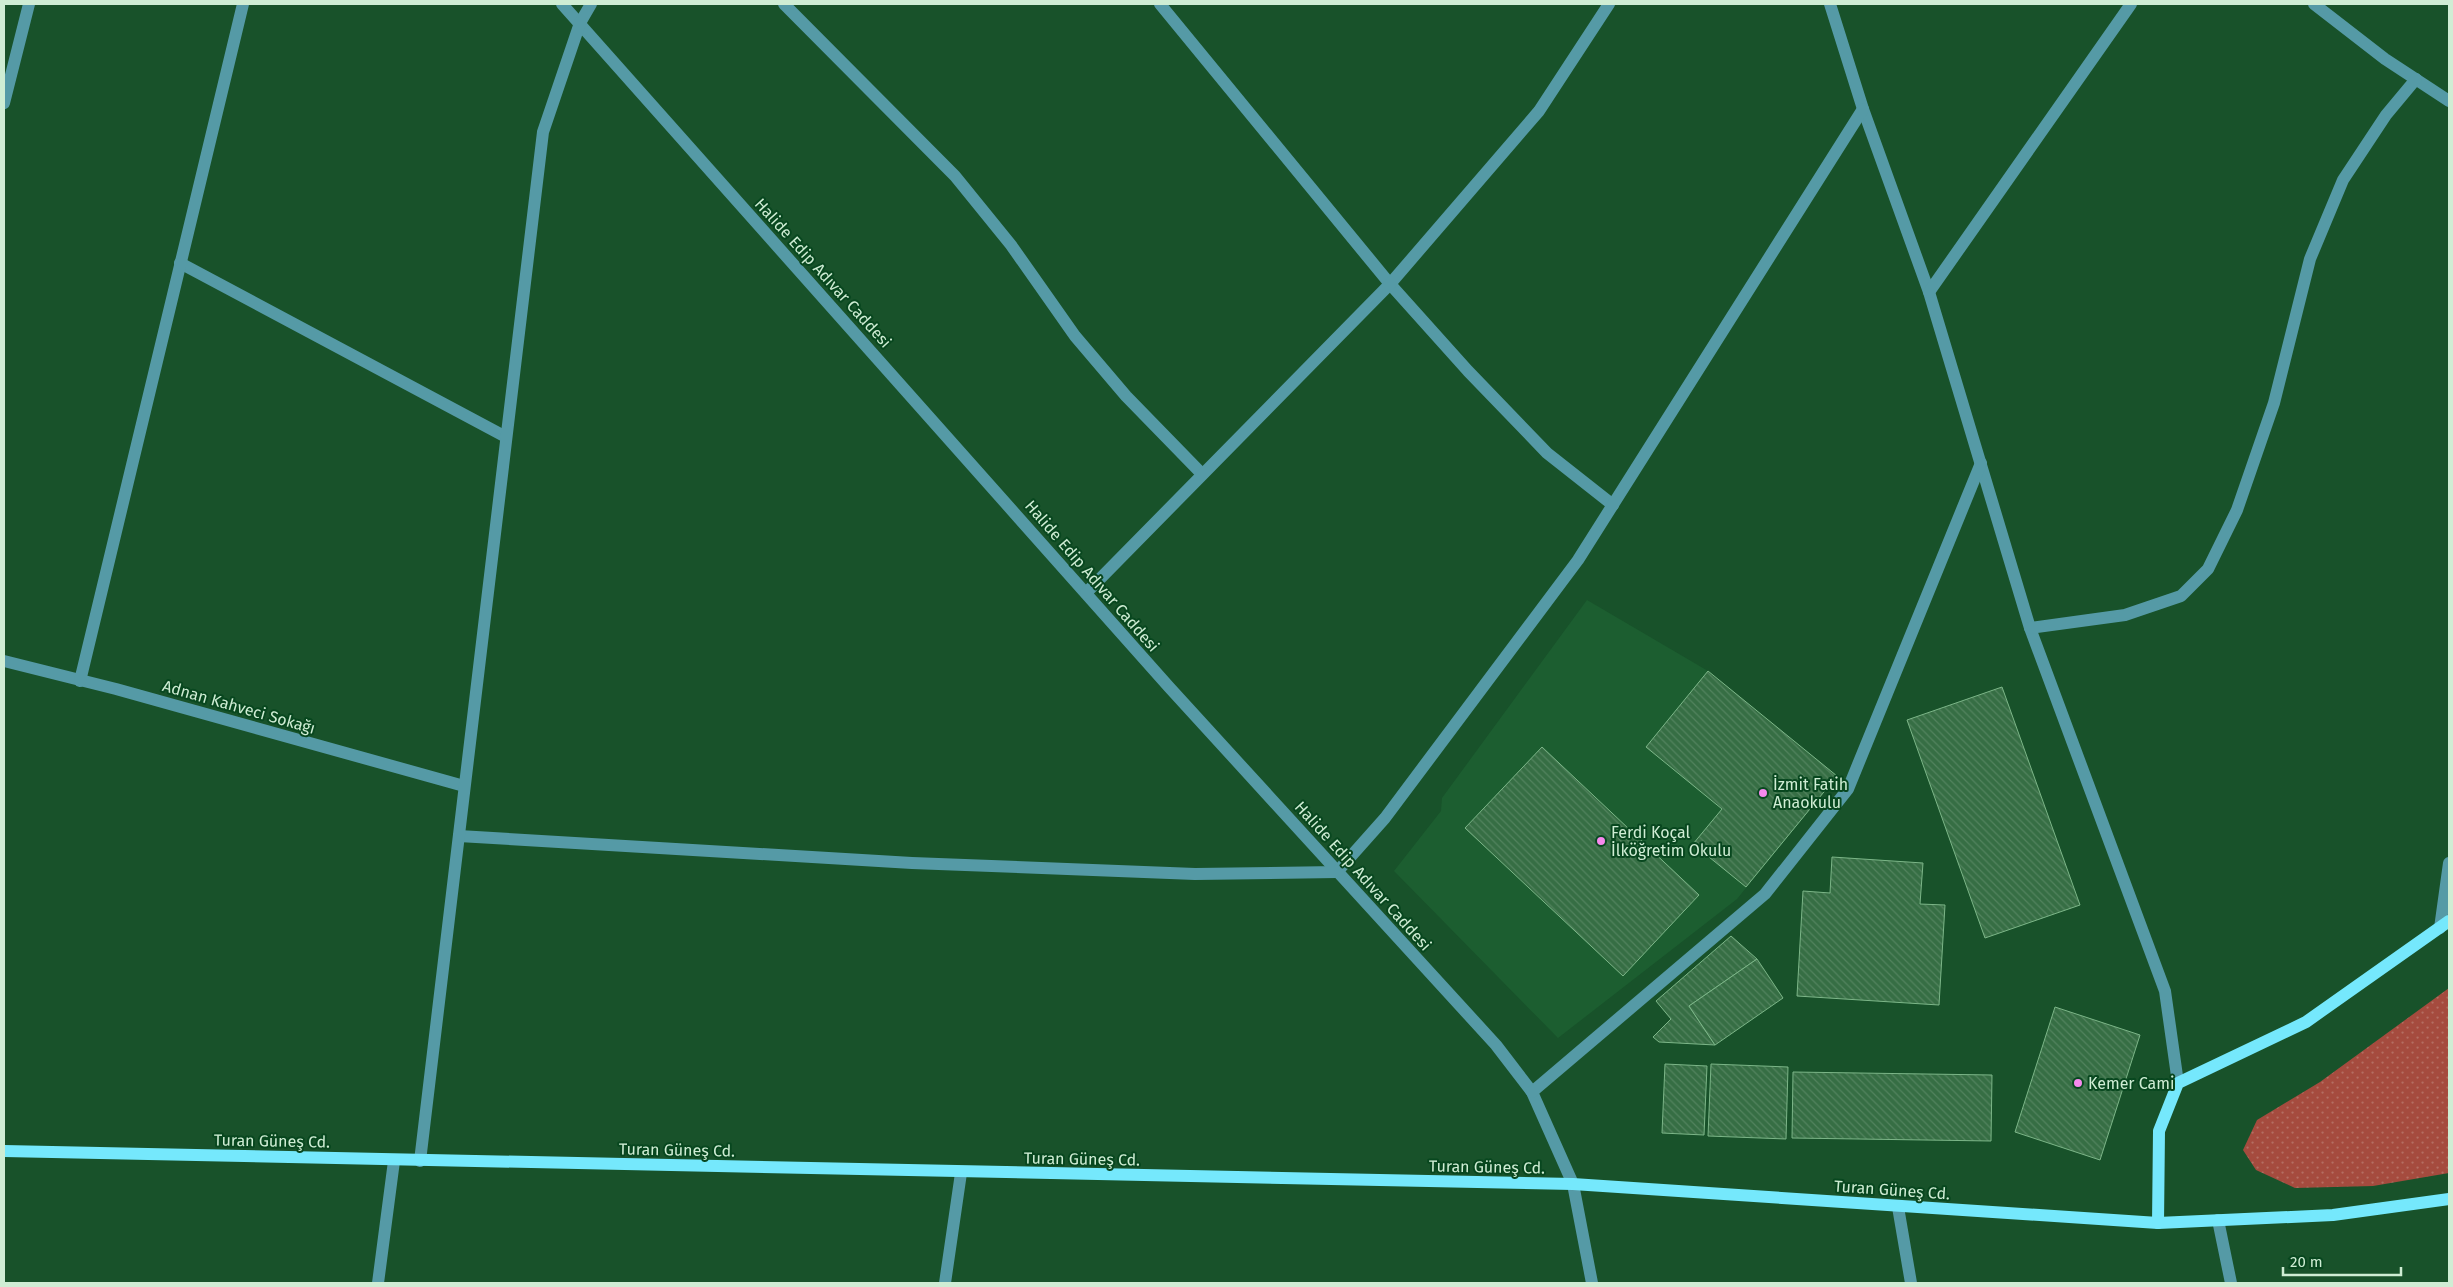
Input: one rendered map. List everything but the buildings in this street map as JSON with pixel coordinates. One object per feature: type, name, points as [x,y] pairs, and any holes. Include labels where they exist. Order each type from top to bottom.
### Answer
[{"type":"main road","points":[[2158,1222],[2159,1131],[2178,1083],[2306,1022],[2444,924]]},
{"type":"main road","name":"Turan Güneş Cd.","points":[[4,1151],[960,1173],[1573,1184],[1898,1207],[2158,1222],[2333,1215],[2449,1199]]},
{"type":"street","points":[[4,103],[29,4]]},
{"type":"street","points":[[80,681],[244,4]]},
{"type":"street","name":"Halide Edip Adıvar Caddesi","points":[[562,4],[1086,593],[1337,872],[1496,1045],[1532,1092],[1573,1184],[1592,1283]]},
{"type":"street","points":[[420,1161],[544,132],[580,23],[591,4]]},
{"type":"street","points":[[784,4],[822,40],[955,176],[1011,245],[1075,336],[1126,396],[1202,474]]},
{"type":"street","points":[[1160,4],[1390,284],[1468,371],[1547,453],[1613,505]]},
{"type":"street","points":[[1086,593],[1390,284],[1539,112],[1609,4]]},
{"type":"street","points":[[1830,4],[1863,109],[1929,292],[2030,628],[2165,991],[2178,1083]]},
{"type":"street","points":[[1929,292],[2130,4]]},
{"type":"street","points":[[2314,4],[2385,59],[2449,101]]},
{"type":"street","points":[[2030,628],[2125,615],[2182,596],[2208,569],[2240,501],[2274,403],[2310,259],[2343,180],[2386,115],[2416,79]]},
{"type":"street","points":[[459,836],[912,863],[1186,874],[1337,872],[1391,810],[1578,560],[1863,109]]},
{"type":"street","points":[[180,263],[506,437]]},
{"type":"street","points":[[1532,1092],[1765,894],[1848,788],[1981,463]]},
{"type":"street","name":"Adnan Kahveci Sokağı","points":[[4,661],[464,786]]},
{"type":"street","points":[[2444,924],[2449,863]]},
{"type":"street","points":[[378,1283],[394,1161]]},
{"type":"street","points":[[945,1283],[960,1173]]},
{"type":"street","points":[[1898,1207],[1911,1283]]},
{"type":"street","points":[[2218,1220],[2231,1283]]},
{"type":"shaded area","name":"Ferdi Koçal İlköğretim Okulu","points":[[1587,600],[1708,671],[1837,776],[1737,899],[1558,1038],[1394,871],[1441,811],[1442,798]]},
{"type":"shaded area","points":[[2449,988],[2449,1173],[2373,1186],[2295,1188],[2256,1170],[2243,1150],[2257,1120],[2320,1082]]},
{"type":"place","name":"İzmit Fatih Anaokulu","points":[[1763,793]]},
{"type":"place","name":"Ferdi Koçal İlköğretim Okulu","points":[[1601,841]]},
{"type":"place","name":"Kemer Cami","points":[[2078,1083]]}]
